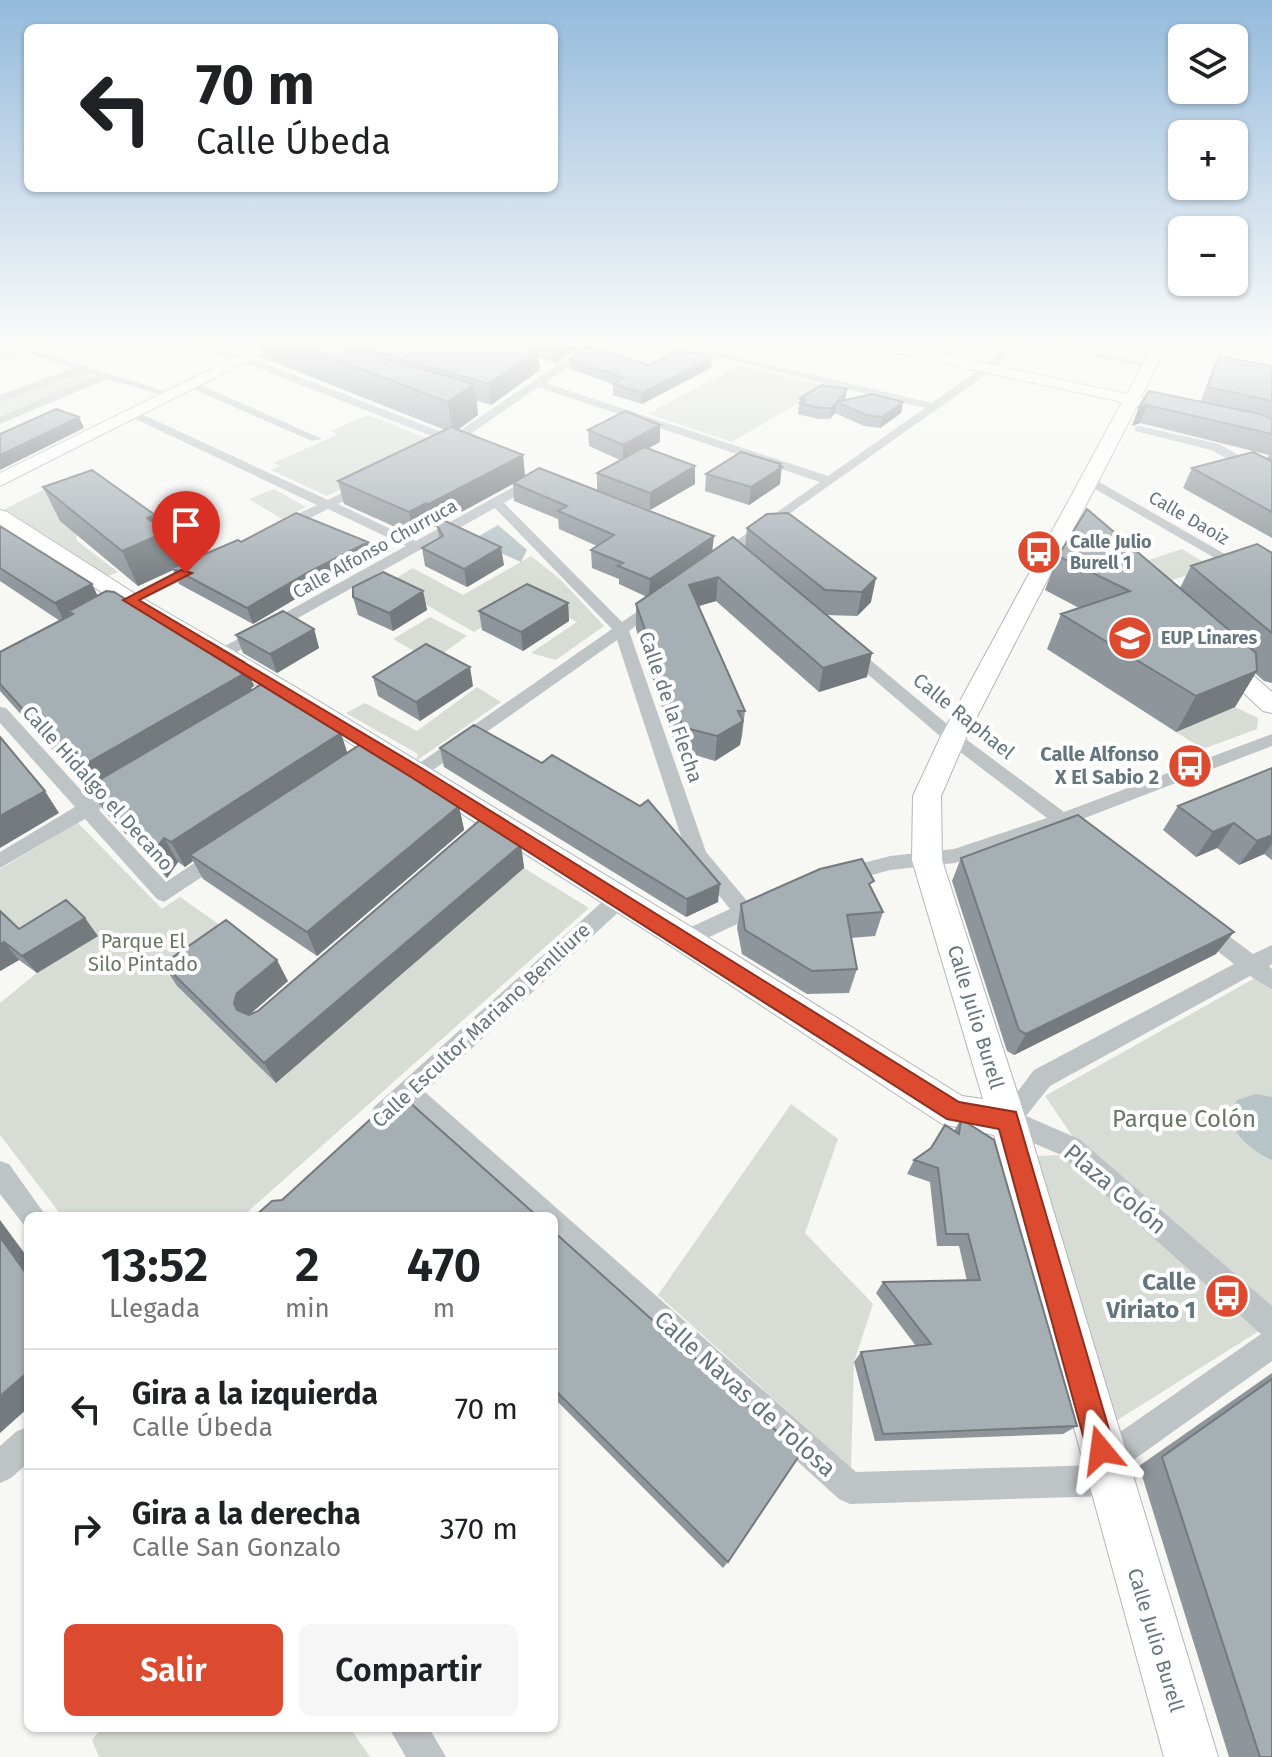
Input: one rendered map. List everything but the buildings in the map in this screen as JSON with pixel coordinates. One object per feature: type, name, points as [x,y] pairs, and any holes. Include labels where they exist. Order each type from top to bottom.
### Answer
[{"type":"street","points":[[0,480],[105,428]]},
{"type":"street","points":[[163,428],[417,546]]},
{"type":"street","points":[[291,428],[316,439]]},
{"type":"street","points":[[421,428],[470,446]]},
{"type":"street","points":[[427,455],[474,428]]},
{"type":"street","points":[[670,428],[829,481]]},
{"type":"street","points":[[707,568],[904,428]]},
{"type":"street","name":"Calle Julio Burell","points":[[1115,428],[953,738],[927,796],[927,860],[1008,1120],[1191,1757]]},
{"type":"street","points":[[1139,429],[1215,447],[1272,479]]},
{"type":"street","name":"Calle Alfonso Churruca","points":[[222,654],[496,502],[551,478],[529,469]]},
{"type":"street","points":[[271,532],[384,477]]},
{"type":"street","name":"Calle Daoiz","points":[[1087,479],[1238,561],[1272,587]]},
{"type":"street","name":"Calle de la Flecha","points":[[496,502],[621,630],[697,855],[743,911]]},
{"type":"street","points":[[0,516],[129,600],[222,654],[277,694],[372,753],[417,773],[486,826],[685,939],[955,1112],[1008,1120],[1042,1078],[1262,959]]},
{"type":"street","points":[[1067,522],[1090,543]]},
{"type":"street","points":[[103,614],[214,559]]},
{"type":"street","points":[[417,773],[670,595]]},
{"type":"street","name":"Calle Raphael","points":[[837,639],[953,738],[1100,849]]},
{"type":"street","points":[[1204,644],[1272,705]]},
{"type":"street","name":"Calle Hidalgo el Decano","points":[[0,712],[85,810],[164,894],[240,843]]},
{"type":"street","points":[[822,880],[890,863],[955,856],[1062,820],[1272,740]]},
{"type":"street","points":[[0,861],[112,794]]},
{"type":"street","points":[[685,939],[783,894]]},
{"type":"street","name":"Calle Escultor Mariano Benlliure","points":[[363,1133],[619,899]]},
{"type":"street","points":[[1188,916],[1262,959],[1272,981]]},
{"type":"street","points":[[408,1092],[543,1212]]},
{"type":"street","name":"Plaza Colón","points":[[1008,1120],[1070,1147],[1272,1325]]},
{"type":"street","points":[[0,1173],[30,1212]]},
{"type":"street","name":"Calle Navas de Tolosa","points":[[558,1227],[850,1488],[1109,1480]]},
{"type":"street","points":[[1109,1480],[1121,1450],[1272,1344]]},
{"type":"street","points":[[0,1467],[24,1446]]},
{"type":"street","points":[[410,1732],[428,1757]]},
{"type":"green space","points":[[338,428],[401,428],[437,442],[327,496],[271,470],[280,466],[273,463],[337,435],[331,431]]},
{"type":"green space","points":[[690,428],[756,428],[732,442]]},
{"type":"green space","points":[[73,475],[107,499],[77,530],[76,540],[118,572],[106,577],[1,511]]},
{"type":"green space","points":[[274,489],[306,507],[282,519],[249,499]]},
{"type":"green space","points":[[1182,549],[1212,567],[1160,584],[1131,566]]},
{"type":"green space","points":[[531,556],[560,579],[604,626],[556,660],[531,653],[577,622],[529,598],[474,632],[388,583],[413,568],[463,595]]},
{"type":"green space","points":[[430,617],[467,636],[432,661],[393,639]]},
{"type":"green space","points":[[477,687],[501,702],[416,761],[418,754],[346,713],[365,703],[417,731]]},
{"type":"green space","points":[[1235,707],[1258,718],[1257,729],[1203,749],[1176,732]]},
{"type":"green space","name":"Parque El Silo Pintado","points":[[78,823],[162,909],[180,897],[241,940],[177,986],[276,1083],[524,868],[589,908],[247,1212],[59,1212],[0,1135],[0,1003],[37,973],[34,947],[0,915],[0,869]]},
{"type":"green space","name":"Parque Colón","points":[[1255,978],[1272,991],[1272,1311],[1073,1137],[1045,1096]]},
{"type":"green space","points":[[791,1104],[838,1139],[805,1233],[873,1304],[854,1362],[851,1468],[658,1295]]},
{"type":"green space","name":"Parque Colón","points":[[1062,1155],[1259,1331],[1116,1421],[1036,1156]]},
{"type":"green space","points":[[99,1732],[353,1732],[370,1757],[99,1757],[92,1740]]},
{"type":"shaded area","points":[[498,525],[527,550],[521,562],[472,540]]},
{"type":"shaded area","points":[[1256,1094],[1272,1097],[1272,1160],[1255,1150],[1234,1128],[1232,1110],[1237,1100]]},
{"type":"place","name":"Calle Julio Burell 1","points":[[1039,552]]},
{"type":"place","name":"EUP Linares","points":[[1130,638]]},
{"type":"place","name":"Calle Alfonso X El Sabio 2","points":[[1190,766]]},
{"type":"place","name":"Calle Viriato 1","points":[[1227,1296]]},
{"type":"route","points":[[186,573],[129,600],[283,690],[685,939],[955,1112],[1008,1120],[1101,1450]]}]
